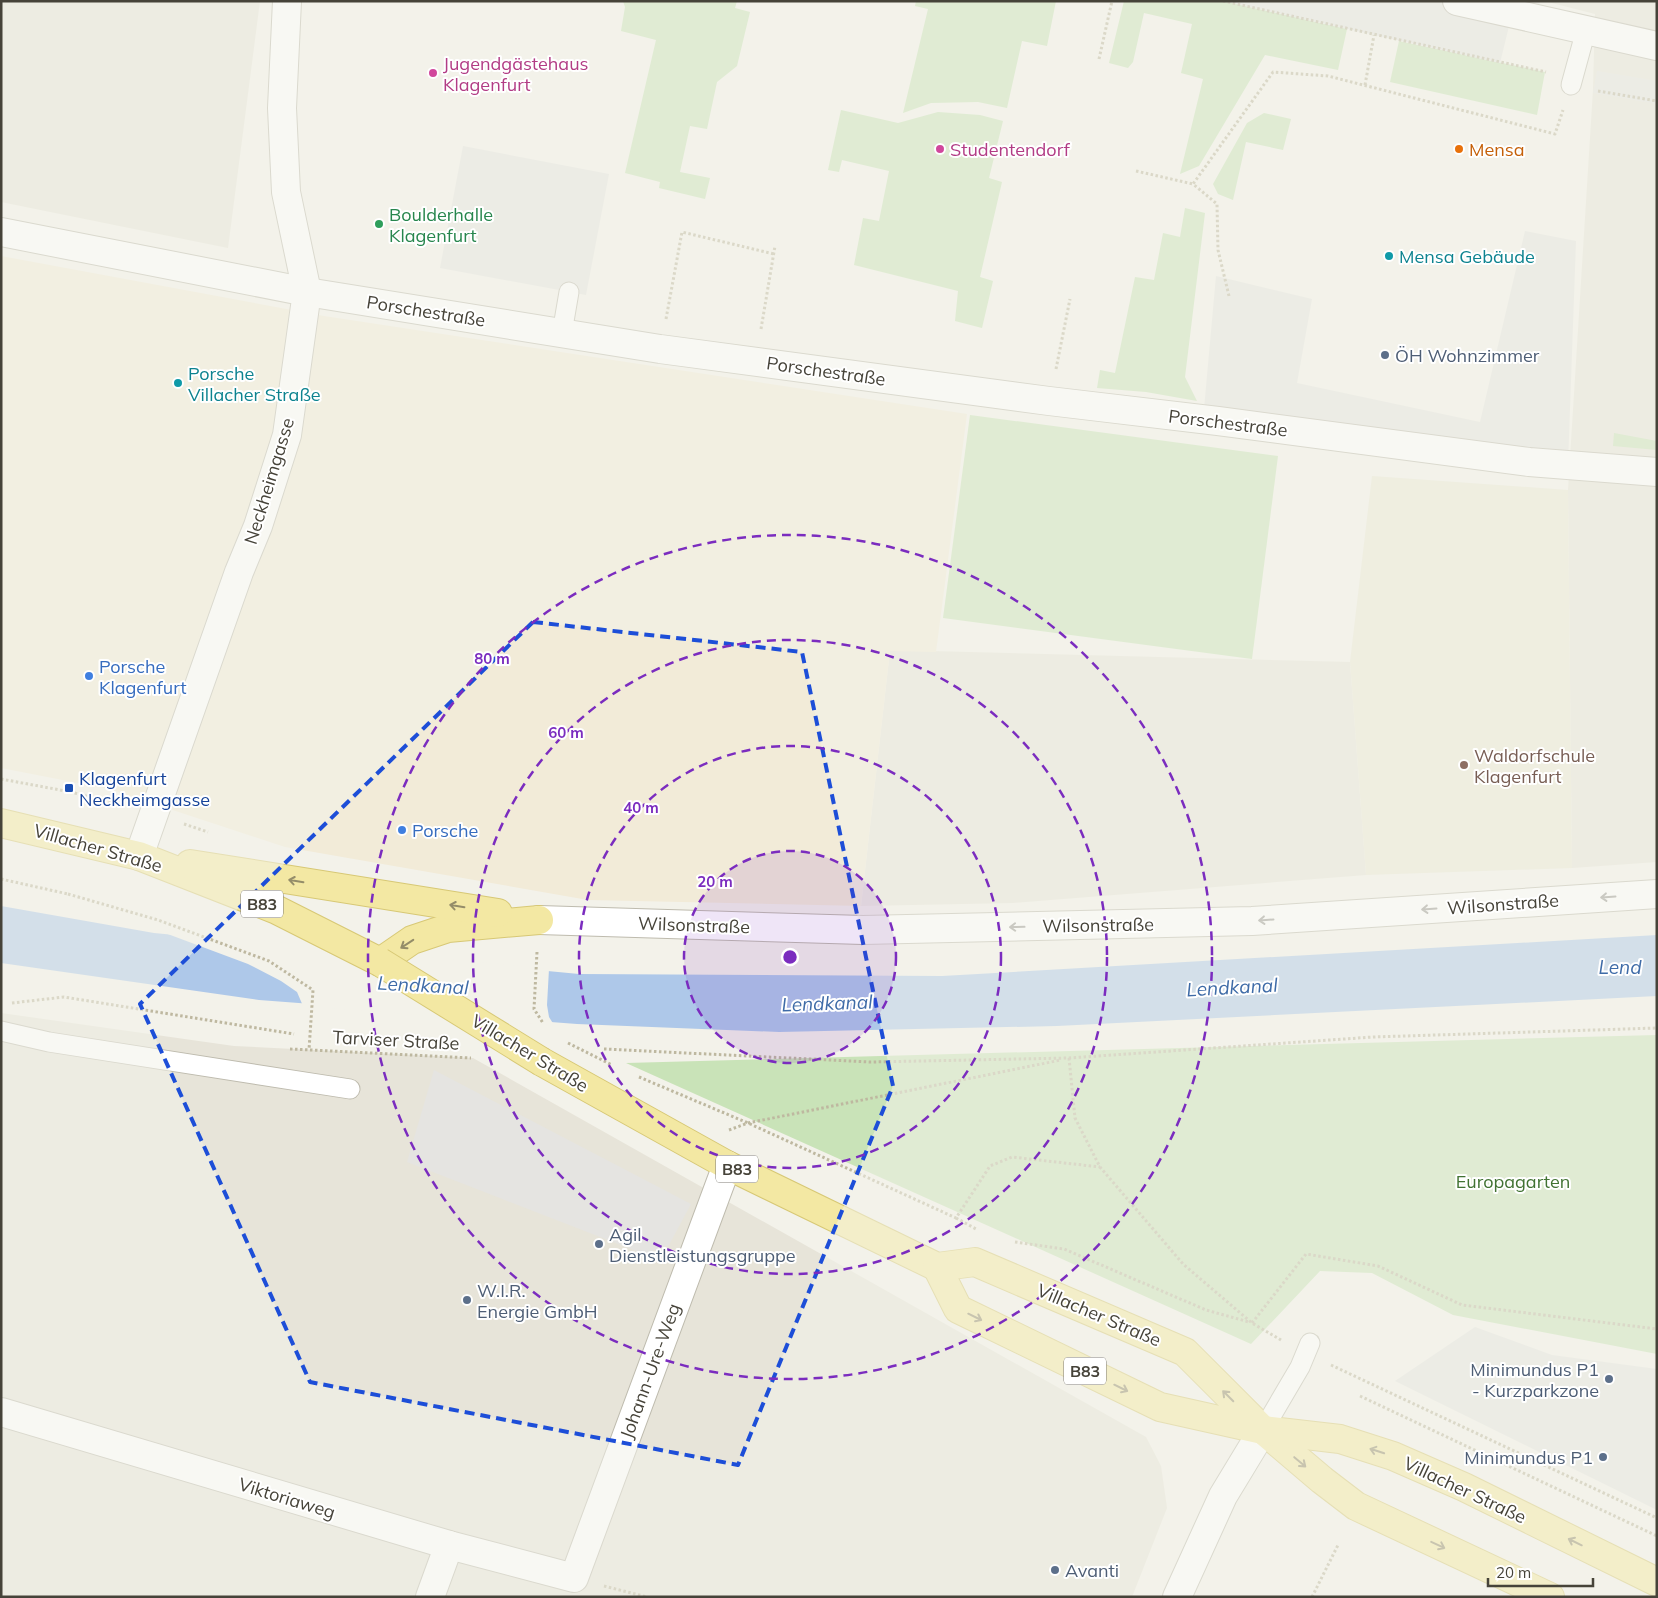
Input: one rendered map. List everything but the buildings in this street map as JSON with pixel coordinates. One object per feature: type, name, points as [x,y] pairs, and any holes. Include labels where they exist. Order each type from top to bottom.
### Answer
[{"type":"main road","name":"Villacher Straße","points":[[1,823],[139,856],[277,910],[380,962],[542,1062],[727,1165],[937,1267],[975,1262],[1185,1352],[1263,1430],[1356,1506],[1550,1597]]},
{"type":"main road","points":[[139,856],[539,920]]},
{"type":"main road","points":[[380,962],[412,940],[448,928],[539,920]]},
{"type":"main road","name":"Villacher Straße","points":[[937,1267],[958,1309],[1160,1407],[1263,1430],[1340,1439],[1393,1456],[1464,1487],[1657,1582]]},
{"type":"street","name":"Neckheimgasse","points":[[139,856],[239,572],[258,526],[288,434],[307,292],[286,192],[282,108],[287,1]]},
{"type":"street","points":[[1457,1],[1657,46]]},
{"type":"street","name":"Porschestraße","points":[[1,232],[307,292],[660,349],[1528,462],[1657,472]]},
{"type":"street","name":"Wilsonstraße","points":[[539,920],[863,930],[1232,922],[1657,894]]},
{"type":"street","name":"Johann-Ure-Weg","points":[[574,1578],[727,1165]]},
{"type":"street","name":"Viktoriaweg","points":[[1,1412],[449,1546],[574,1578]]},
{"type":"street","points":[[1177,1597],[1223,1496],[1263,1430]]},
{"type":"street","points":[[430,1597],[449,1546]]},
{"type":"lane","points":[[1571,85],[1586,30]]},
{"type":"lane","points":[[562,332],[569,292]]},
{"type":"lane","points":[[1,1031],[49,1042],[350,1090]]},
{"type":"lane","points":[[1263,1430],[1308,1348]]},
{"type":"path","points":[[1099,59],[1112,1]]},
{"type":"path","points":[[1223,1],[1545,72],[1571,85],[1657,102]]},
{"type":"path","points":[[1365,85],[1374,35]]},
{"type":"path","points":[[1193,184],[1273,72],[1328,76],[1555,134],[1571,85]]},
{"type":"path","points":[[1136,171],[1193,184],[1217,204],[1218,250],[1229,296]]},
{"type":"path","points":[[660,349],[682,232],[774,254]]},
{"type":"path","points":[[756,361],[775,246]]},
{"type":"path","points":[[1049,401],[1070,299]]},
{"type":"path","points":[[1,779],[71,792],[155,814]]},
{"type":"path","name":"Tarviser Straße","points":[[1,879],[68,894],[158,920],[269,961],[312,990],[309,1050],[473,1058]]},
{"type":"path","points":[[536,966],[534,1009],[547,1030]]},
{"type":"path","points":[[10,1004],[64,997],[294,1034]]},
{"type":"path","points":[[604,1049],[871,1062],[1068,1058],[1373,1038],[1657,1028]]},
{"type":"path","points":[[563,1040],[621,1069]]},
{"type":"path","points":[[690,1145],[748,1123],[1068,1058]]},
{"type":"path","points":[[1068,1058],[1075,1118],[1100,1167],[1183,1264],[1252,1323]]},
{"type":"path","points":[[630,1073],[748,1123],[956,1218],[979,1231]]},
{"type":"path","points":[[956,1218],[990,1166],[1012,1157],[1100,1167]]},
{"type":"path","points":[[1012,1242],[1064,1249],[1206,1310],[1252,1323],[1308,1348],[1393,1393],[1657,1518]]},
{"type":"path","points":[[1252,1323],[1306,1254],[1378,1266],[1462,1305],[1657,1329]]},
{"type":"path","points":[[1360,1396],[1657,1536]]},
{"type":"path","points":[[1312,1597],[1338,1545]]},
{"type":"path","points":[[574,1578],[647,1597]]},
{"type":"highlighted area","points":[[533,622],[802,652],[893,1086],[738,1465],[310,1382],[140,1004]]},
{"type":"shaded area","points":[[1,1],[260,1],[228,248],[1,202]]},
{"type":"shaded area","points":[[1223,1],[1540,1],[1537,19],[1512,14],[1500,63]]},
{"type":"shaded area","points":[[1544,1],[1657,1],[1657,862],[1572,868],[1568,490],[1593,90],[1595,14]]},
{"type":"shaded area","points":[[1597,71],[1657,81],[1657,104],[1593,93]]},
{"type":"shaded area","points":[[463,146],[609,174],[586,295],[440,268]]},
{"type":"shaded area","points":[[1525,231],[1576,241],[1568,465],[1203,420],[1216,276],[1312,299],[1297,383],[1480,422]]},
{"type":"shaded area","points":[[1,256],[324,316],[967,414],[936,652],[890,651],[861,906],[588,900],[285,847],[109,789],[1,768]]},
{"type":"shaded area","name":"Waldorfschule Klagenfurt","points":[[1372,476],[1568,490],[1572,868],[1366,875],[1350,662]]},
{"type":"shaded area","points":[[890,650],[1350,662],[1366,875],[1013,903],[861,906]]},
{"type":"shaded area","points":[[1,1013],[234,1046],[473,1058],[1146,1437],[1161,1466],[1167,1508],[1132,1597],[1,1597]]},
{"type":"shaded area","points":[[434,1070],[691,1204],[669,1245],[644,1254],[407,1162]]},
{"type":"shaded area","name":"Minimundus P1","points":[[1475,1327],[1552,1355],[1657,1369],[1657,1510],[1395,1381]]},
{"type":"green space","points":[[623,1],[737,1],[735,8],[750,12],[737,66],[717,82],[707,129],[690,126],[680,172],[710,178],[705,199],[659,188],[660,182],[625,173],[656,40],[621,31],[625,7]]},
{"type":"green space","points":[[916,1],[1056,1],[1047,46],[1022,41],[1007,108],[978,102],[931,103],[903,113],[928,9],[915,6]]},
{"type":"green space","points":[[1124,1],[1223,1],[1347,29],[1338,70],[1265,55],[1199,166],[1180,174],[1203,79],[1181,73],[1192,24],[1144,13],[1133,62],[1128,68],[1109,63]]},
{"type":"green space","points":[[1399,41],[1545,72],[1537,115],[1390,82]]},
{"type":"green space","points":[[841,110],[898,123],[938,112],[980,115],[1003,121],[989,178],[1002,182],[980,277],[993,281],[982,328],[955,321],[958,291],[854,265],[863,218],[879,221],[889,171],[842,160],[839,172],[828,170]]},
{"type":"green space","points":[[1264,113],[1291,119],[1283,150],[1246,142],[1233,200],[1218,194],[1213,184],[1247,123]]},
{"type":"green space","points":[[1185,208],[1205,213],[1185,377],[1197,401],[1146,392],[1097,388],[1100,370],[1115,373],[1135,277],[1154,280],[1163,233],[1180,237]]},
{"type":"green space","points":[[970,415],[1278,456],[1252,659],[943,618]]},
{"type":"green space","points":[[1614,433],[1657,441],[1657,450],[1613,446]]},
{"type":"green space","name":"Europagarten","points":[[1657,1035],[1657,1354],[1453,1315],[1372,1273],[1320,1271],[1251,1344],[626,1063]]},
{"type":"water","name":"Lend","points":[[1,906],[154,933],[579,974],[942,976],[1657,935],[1657,996],[1057,1026],[779,1032],[577,1024],[259,1000],[1,963]]},
{"type":"pier","points":[[157,930],[549,969],[547,1005],[549,1017],[554,1025],[303,1006],[297,992],[281,981],[248,964]]},
{"type":"place","name":"Jugendgästehaus Klagenfurt","points":[[433,73]]},
{"type":"place","name":"Studentendorf","points":[[940,149]]},
{"type":"place","name":"Mensa","points":[[1459,149]]},
{"type":"place","name":"Boulderhalle Klagenfurt","points":[[379,224]]},
{"type":"place","name":"Mensa Gebäude","points":[[1389,256]]},
{"type":"place","name":"ÖH Wohnzimmer","points":[[1385,355]]},
{"type":"place","name":"Porsche Villacher Straße","points":[[178,383]]},
{"type":"place","name":"Porsche Klagenfurt","points":[[89,676]]},
{"type":"place","name":"Waldorfschule Klagenfurt","points":[[1464,765]]},
{"type":"place","name":"Klagenfurt Neckheimgasse","points":[[69,788]]},
{"type":"place","name":"Porsche","points":[[402,830]]},
{"type":"place","name":"Agil Dienstleistungsgruppe","points":[[599,1244]]},
{"type":"place","name":"W.I.R. Energie GmbH","points":[[467,1300]]},
{"type":"place","name":"Minimundus P1 - Kurzparkzone","points":[[1609,1379]]},
{"type":"place","name":"Minimundus P1","points":[[1603,1457]]},
{"type":"place","name":"Avanti","points":[[1055,1570]]},
{"type":"water label","name":"Lendkanal","points":[[423,985]]},
{"type":"water label","name":"Lendkanal","points":[[1232,987]]},
{"type":"water label","name":"Lendkanal","points":[[827,1003]]}]
